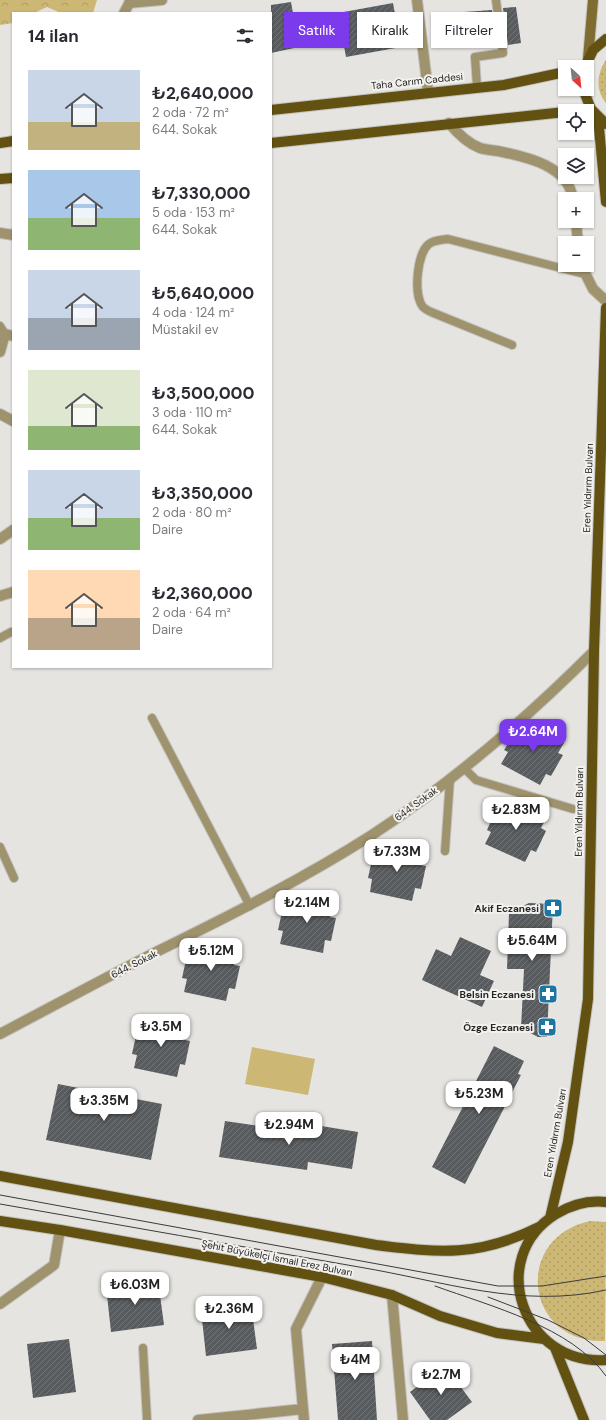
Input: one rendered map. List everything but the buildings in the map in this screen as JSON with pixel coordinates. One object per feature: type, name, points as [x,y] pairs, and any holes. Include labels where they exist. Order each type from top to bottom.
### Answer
[{"type":"main road","points":[[588,60],[593,50],[606,39]]},
{"type":"main road","name":"Taha Carım Caddesi","points":[[272,110],[428,91],[504,84],[558,73]]},
{"type":"main road","points":[[594,112],[606,124]]},
{"type":"main road","points":[[272,143],[558,113]]},
{"type":"main road","points":[[598,117],[606,202]]},
{"type":"main road","points":[[0,142],[12,141]]},
{"type":"main road","points":[[0,179],[12,178]]},
{"type":"main road","name":"Eren Yıldırım Bulvarı","points":[[550,1218],[569,1134],[588,999],[594,651],[606,308]]},
{"type":"main road","points":[[0,1176],[362,1242],[435,1252],[453,1252],[489,1247],[506,1242],[539,1227],[550,1218],[574,1205],[588,1202],[606,1202]]},
{"type":"main road","name":"Şehit Büyükelçi İsmail Erez Bulvarı","points":[[0,1221],[60,1230],[322,1277],[392,1295],[440,1316],[497,1333],[544,1339]]},
{"type":"main road","points":[[539,1227],[524,1250],[518,1277],[523,1310],[527,1318],[544,1339],[554,1348],[580,1358],[606,1360]]},
{"type":"main road","points":[[554,1348],[584,1420]]},
{"type":"street","points":[[125,12],[130,2],[162,0]]},
{"type":"street","points":[[417,0],[428,91]]},
{"type":"street","points":[[586,60],[593,0]]},
{"type":"street","points":[[449,124],[464,140],[472,145],[482,149],[526,158],[555,170],[568,184],[571,192]]},
{"type":"street","points":[[0,233],[12,235]]},
{"type":"street","points":[[584,272],[593,290],[606,301]]},
{"type":"street","points":[[0,352],[6,332]]},
{"type":"street","points":[[0,414],[12,420]]},
{"type":"street","points":[[0,539],[12,531]]},
{"type":"street","points":[[0,596],[12,592]]},
{"type":"street","name":"644. Sokak","points":[[0,1034],[118,972],[250,906],[305,876],[372,835],[464,768],[524,718],[594,651]]},
{"type":"street","points":[[0,1304],[54,1265],[60,1230]]},
{"type":"street","points":[[304,1420],[296,1329],[322,1277]]},
{"type":"street","points":[[392,1295],[403,1420]]},
{"type":"street","points":[[198,1420],[230,1418],[303,1409]]},
{"type":"lane","points":[[477,87],[475,57],[503,52],[496,0]]},
{"type":"lane","points":[[512,345],[431,312],[424,307],[420,301],[418,276],[422,257],[430,244],[448,239],[558,264]]},
{"type":"lane","points":[[0,638],[10,632]]},
{"type":"lane","points":[[152,718],[250,906]]},
{"type":"lane","points":[[464,768],[476,780],[573,809]]},
{"type":"lane","points":[[445,851],[450,779]]},
{"type":"lane","points":[[0,847],[14,878]]},
{"type":"lane","points":[[143,1348],[147,1420]]},
{"type":"green space","points":[[0,0],[97,0],[93,12],[59,12],[47,7],[36,12],[12,12],[12,23],[0,25]]},
{"type":"green space","points":[[606,60],[606,103],[600,93],[598,82],[601,70]]},
{"type":"green space","points":[[252,1047],[315,1059],[308,1095],[245,1084]]},
{"type":"green space","points":[[590,1221],[606,1222],[605,1341],[578,1337],[558,1326],[545,1309],[538,1288],[539,1267],[548,1247],[565,1231]]},
{"type":"tram line","points":[[0,1195],[498,1286],[542,1286],[606,1276]]},
{"type":"tram line","points":[[0,1204],[359,1267],[482,1291],[513,1295],[543,1296],[574,1295],[606,1290]]},
{"type":"tram line","points":[[435,1286],[504,1310],[551,1331],[573,1344],[591,1359],[606,1376]]},
{"type":"tram line","points":[[488,1297],[548,1320],[584,1338],[606,1355]]},
{"type":"place","name":"Akif Eczanesi","points":[[553,908]]},
{"type":"place","name":"Belsin Eczanesi","points":[[548,994]]},
{"type":"place","name":"Özge Eczanesi","points":[[547,1027]]}]
